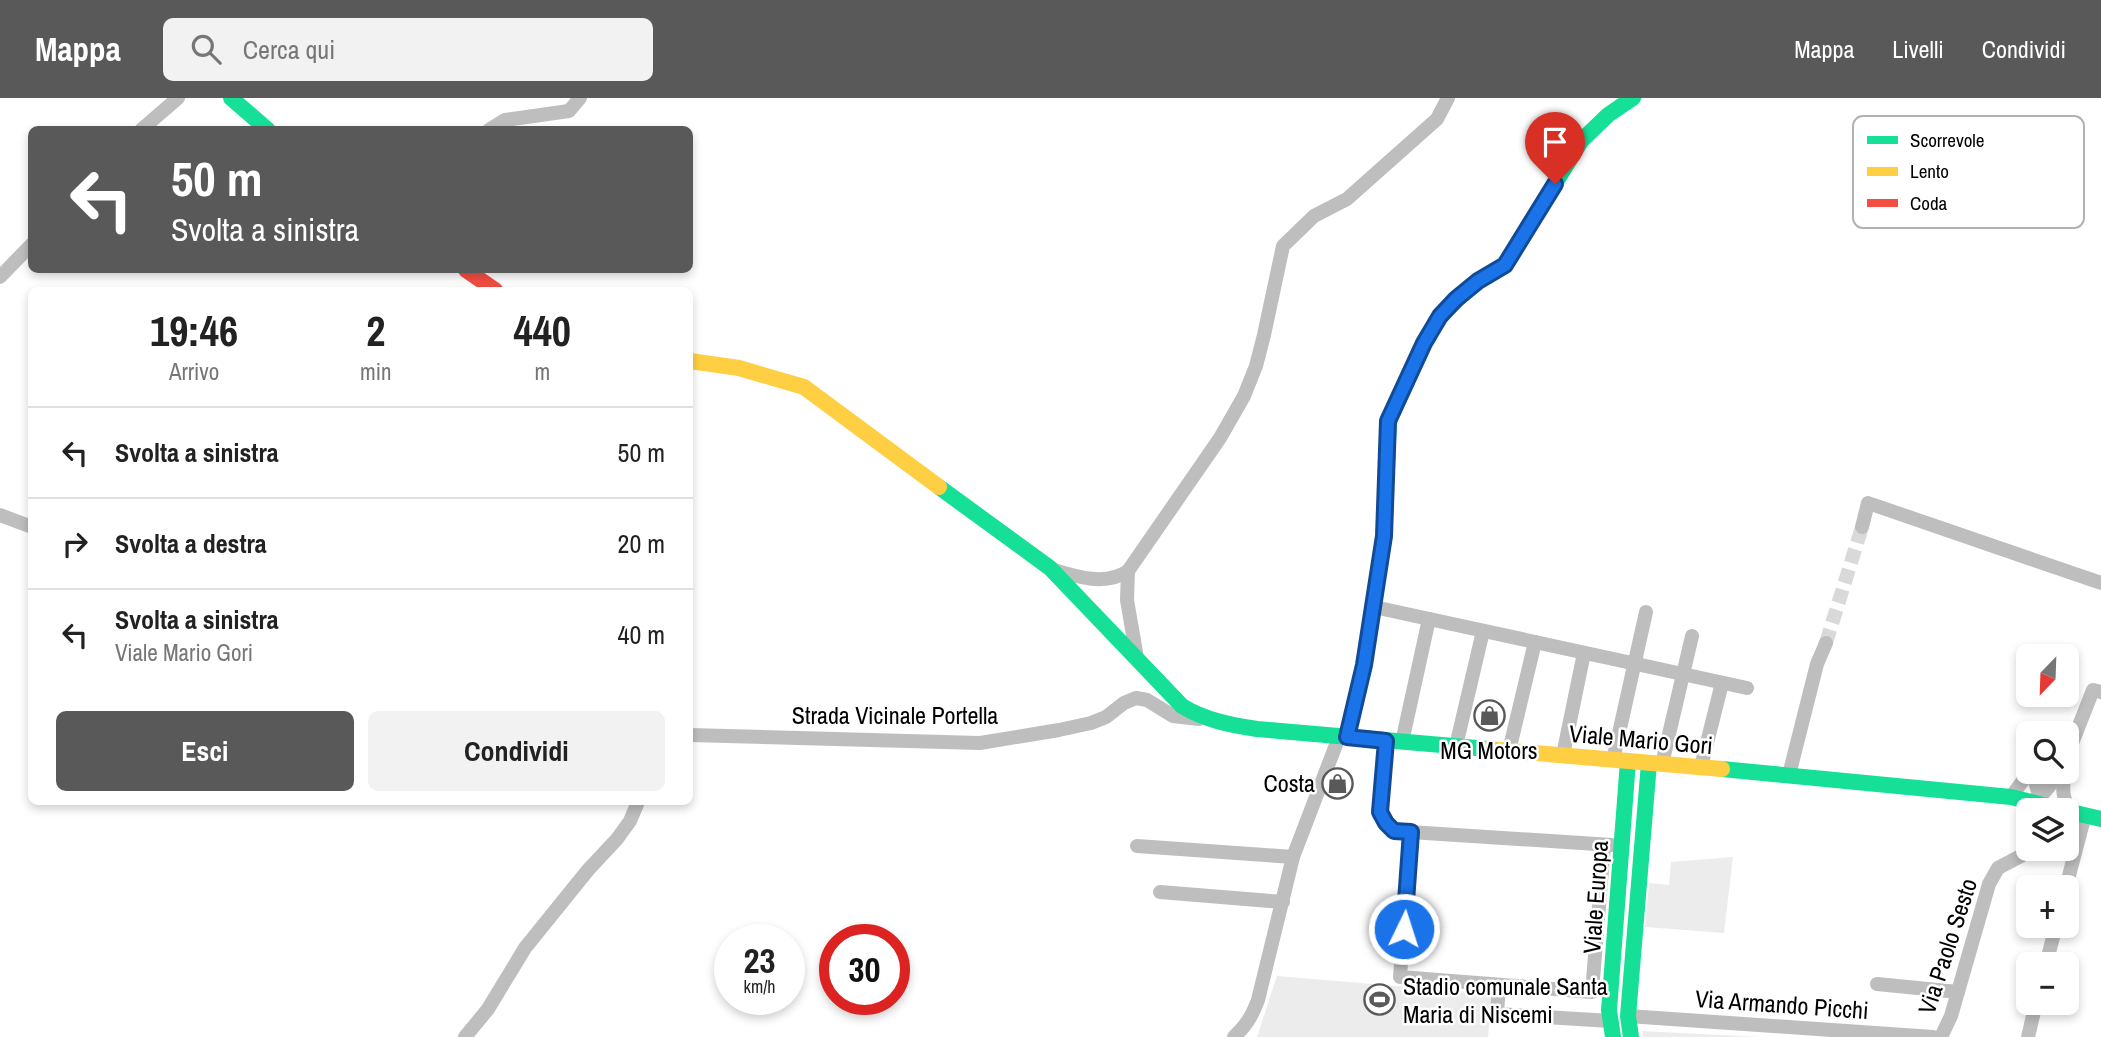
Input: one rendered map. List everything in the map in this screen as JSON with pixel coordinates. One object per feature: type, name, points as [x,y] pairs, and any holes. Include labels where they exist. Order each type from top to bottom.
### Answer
[{"type":"main road","points":[[231,98],[263,126]]},
{"type":"main road","points":[[1343,737],[1374,607],[1384,536],[1388,421],[1424,343],[1440,316],[1478,281],[1505,265],[1581,141],[1608,115],[1633,98]]},
{"type":"main road","points":[[470,273],[491,287]]},
{"type":"main road","name":"Viale Mario Gori","points":[[693,361],[738,368],[804,387],[1050,568],[1182,706],[1193,714],[1214,722],[1257,729],[1701,767],[2016,798]]},
{"type":"main road","name":"Viale Europa","points":[[1612,1029],[1609,1010],[1622,846],[1620,760]]},
{"type":"main road","name":"Viale Europa","points":[[1631,1037],[1628,1016],[1655,763]]},
{"type":"street","points":[[146,126],[178,98]]},
{"type":"street","points":[[495,126],[505,120],[569,111],[580,98]]},
{"type":"street","points":[[1050,568],[1075,576],[1106,579],[1128,571],[1220,438],[1244,396],[1256,366],[1283,246],[1314,216],[1347,199],[1437,119],[1448,98]]},
{"type":"street","points":[[0,277],[28,247]]},
{"type":"street","points":[[1862,527],[1868,503],[2101,583]]},
{"type":"street","points":[[0,515],[28,526]]},
{"type":"street","points":[[1128,571],[1127,600],[1137,658]]},
{"type":"street","points":[[1374,607],[1747,688]]},
{"type":"street","points":[[1620,760],[1634,664],[1646,612]]},
{"type":"street","points":[[1429,619],[1394,741],[1380,812],[1386,823],[1394,831],[1622,846]]},
{"type":"street","points":[[1456,746],[1483,631]]},
{"type":"street","points":[[1655,763],[1692,636]]},
{"type":"street","points":[[1509,751],[1535,642]]},
{"type":"street","points":[[1789,775],[1817,664],[1826,643]]},
{"type":"street","points":[[1563,755],[1584,653]]},
{"type":"street","points":[[1701,767],[1722,683]]},
{"type":"street","points":[[2079,726],[2093,690],[2101,692]]},
{"type":"street","name":"Strada Vicinale Portella","points":[[693,736],[979,743],[1091,723],[1136,698],[1147,700],[1173,716],[1214,722]]},
{"type":"street","points":[[1234,1037],[1252,1016],[1258,1000],[1293,857],[1343,737]]},
{"type":"street","points":[[2011,797],[2020,784]]},
{"type":"street","points":[[2040,798],[2052,784]]},
{"type":"street","points":[[465,1037],[488,1009],[525,948],[588,870],[617,839],[630,821],[637,805]]},
{"type":"street","points":[[1411,832],[1400,977],[1592,992],[1604,845]]},
{"type":"street","points":[[1137,846],[1293,857]]},
{"type":"street","name":"Via Paolo Sesto","points":[[1941,1037],[1951,1016],[1989,884],[1998,868],[2016,858]]},
{"type":"street","points":[[1160,892],[1283,902]]},
{"type":"street","points":[[1877,984],[1958,992]]},
{"type":"street","points":[[1499,985],[1497,1014],[1612,1029]]},
{"type":"street","points":[[2028,1037],[2033,1015]]},
{"type":"street","name":"Via Armando Picchi","points":[[1628,1016],[1933,1037]]},
{"type":"shaded area","points":[[1733,857],[1724,933],[1645,927],[1649,883],[1669,885],[1671,862]]},
{"type":"shaded area","name":"Stadio comunale Santa Maria di Niscemi","points":[[1277,976],[1492,994],[1488,1037],[1257,1037]]},
{"type":"shaded area","points":[[1642,1031],[1761,1037],[1643,1037]]},
{"type":"tunnel","points":[[1826,643],[1862,527]]},
{"type":"traffic: fast","points":[[231,98],[263,126]]},
{"type":"traffic: fast","points":[[1347,737],[1364,665],[1384,536],[1389,421],[1424,343],[1440,316],[1478,280],[1505,265],[1581,141],[1608,115],[1633,98]]},
{"type":"traffic: fast","points":[[939,487],[1050,568],[1182,706],[1191,711],[1218,721],[1257,729],[1488,749]]},
{"type":"traffic: fast","points":[[1613,1037],[1609,1010],[1628,761]]},
{"type":"traffic: fast","points":[[1631,1037],[1628,1016],[1649,763]]},
{"type":"traffic: fast","points":[[1722,769],[2016,798]]},
{"type":"traffic: fast","points":[[2079,814],[2101,819]]},
{"type":"traffic: slow","points":[[693,361],[739,368],[804,387],[939,487]]},
{"type":"traffic: slow","points":[[1488,749],[1722,769]]},
{"type":"traffic: jam","points":[[470,273],[491,287]]},
{"type":"place","name":"MG Motors","points":[[1489,716]]},
{"type":"place","name":"Costa","points":[[1338,783]]},
{"type":"place","name":"Stadio comunale Santa Maria di Niscemi","points":[[1380,1000]]},
{"type":"route","points":[[1404,929],[1411,832],[1394,831],[1380,812],[1386,741],[1347,737],[1364,665],[1384,536],[1388,421],[1424,343],[1440,316],[1478,281],[1505,265],[1555,184]]}]
